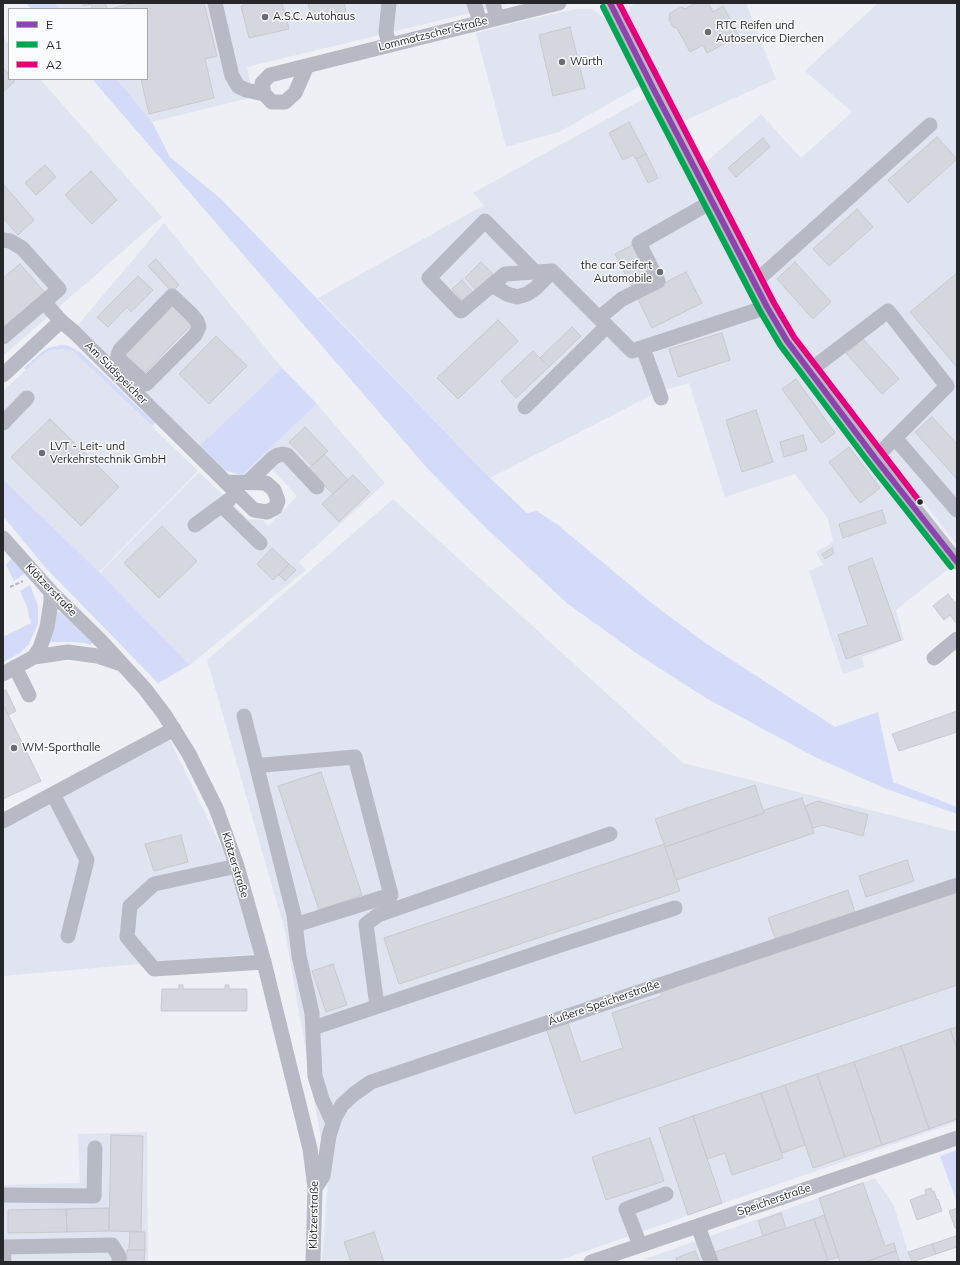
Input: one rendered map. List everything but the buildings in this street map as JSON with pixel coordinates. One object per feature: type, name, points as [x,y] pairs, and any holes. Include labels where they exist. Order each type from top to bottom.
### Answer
[{"type":"street","points":[[214,3],[232,76],[238,86],[246,90],[264,94],[272,102],[285,102],[295,93],[307,66]]},
{"type":"street","points":[[389,3],[386,32],[389,45]]},
{"type":"street","points":[[474,3],[480,22]]},
{"type":"street","points":[[493,3],[497,18]]},
{"type":"street","name":"Lommatzscher Straße","points":[[264,94],[262,83],[270,75],[559,3]]},
{"type":"street","points":[[610,3],[711,202],[767,308],[809,371],[957,562]]},
{"type":"street","points":[[754,283],[930,125]]},
{"type":"street","points":[[525,407],[603,322],[622,299],[658,280],[639,243],[711,202]]},
{"type":"street","points":[[535,272],[485,221],[429,278],[461,311],[505,274],[552,271],[632,351],[767,308]]},
{"type":"street","points":[[3,240],[10,241],[22,248],[59,289],[3,337]]},
{"type":"street","points":[[492,285],[507,294],[517,296],[527,294],[536,288],[552,271]]},
{"type":"street","points":[[172,296],[197,321],[199,327],[195,335],[146,384],[115,363],[120,350],[172,296]]},
{"type":"street","name":"Am Südspeicher","points":[[44,302],[61,321],[115,363],[231,488],[254,510],[267,512],[275,508],[278,501],[274,490],[266,483],[248,482],[231,488]]},
{"type":"street","points":[[809,371],[888,311],[952,385],[875,458]]},
{"type":"street","points":[[3,375],[61,321]]},
{"type":"street","points":[[643,348],[660,398]]},
{"type":"street","points":[[3,423],[27,398]]},
{"type":"street","points":[[895,438],[957,510]]},
{"type":"street","points":[[248,482],[272,458],[283,454],[287,455],[317,487]]},
{"type":"street","points":[[195,525],[222,506],[231,488]]},
{"type":"street","points":[[222,506],[260,543]]},
{"type":"street","name":"Klötzerstraße","points":[[3,538],[51,592],[100,640],[145,689],[174,729],[189,754],[216,808],[237,866],[264,962],[310,1149],[316,1188],[313,1262]]},
{"type":"street","points":[[34,657],[44,639],[51,602],[51,592]]},
{"type":"street","points":[[934,658],[957,639]]},
{"type":"street","points":[[29,695],[9,670],[34,657],[68,652],[85,654],[110,660],[124,666]]},
{"type":"street","points":[[244,716],[287,885],[295,925],[299,956],[312,1013],[315,1076],[322,1099],[333,1123]]},
{"type":"street","points":[[3,821],[174,729]]},
{"type":"street","points":[[257,766],[355,757],[391,895],[295,925]]},
{"type":"street","points":[[53,794],[88,860],[68,936]]},
{"type":"street","points":[[377,1006],[366,924],[378,915],[610,834]]},
{"type":"street","points":[[237,866],[154,884],[130,906],[128,937],[154,969],[264,962]]},
{"type":"street","name":"Äußere Speicherstraße","points":[[316,1188],[323,1176],[329,1136],[335,1117],[342,1105],[371,1082],[957,885]]},
{"type":"street","points":[[313,1028],[675,908]]},
{"type":"street","name":"Speicherstraße","points":[[591,1262],[957,1138]]},
{"type":"street","points":[[3,1195],[94,1196],[95,1148]]},
{"type":"street","points":[[640,1245],[626,1209],[666,1194]]},
{"type":"street","points":[[698,1226],[711,1262]]},
{"type":"street","points":[[4,1262],[3,1247],[112,1245],[119,1256],[119,1262]]},
{"type":"shaded area","points":[[26,3],[55,3],[59,8],[30,8]]},
{"type":"shaded area","points":[[55,3],[512,3],[247,67],[253,97],[152,122],[118,80],[148,80],[148,8],[59,8]]},
{"type":"shaded area","points":[[635,3],[746,3],[776,79],[682,122],[628,13],[630,7]]},
{"type":"shaded area","points":[[878,3],[957,3],[957,545],[804,347],[774,301],[734,220],[704,164],[761,114],[801,158],[852,112],[805,71]]},
{"type":"shaded area","points":[[576,9],[592,9],[606,19],[640,86],[559,132],[506,147],[476,33]]},
{"type":"shaded area","points":[[3,37],[8,43],[8,80],[41,80],[162,217],[3,356]]},
{"type":"shaded area","points":[[93,80],[118,80],[152,122],[170,157],[221,199],[490,478],[527,513],[537,511],[558,525],[654,605],[704,642],[835,727],[878,712],[893,782],[957,807],[957,814],[884,788],[813,756],[706,698],[639,655],[568,604],[486,528],[427,468]]},
{"type":"shaded area","points":[[647,97],[753,305],[773,339],[863,455],[953,565],[896,610],[904,640],[862,657],[864,667],[843,674],[809,571],[823,565],[816,552],[833,542],[828,519],[795,474],[725,497],[689,383],[658,392],[490,478],[318,298],[484,205],[473,193]]},
{"type":"shaded area","points":[[164,223],[282,368],[197,448],[77,326]]},
{"type":"shaded area","points":[[61,345],[69,346],[80,352],[155,423],[152,426],[73,351],[62,349],[50,350],[39,357],[26,370],[24,368],[43,351],[48,348]]},
{"type":"shaded area","points":[[50,350],[69,350],[77,354],[198,471],[99,572],[3,479],[3,391],[39,357]]},
{"type":"shaded area","points":[[282,368],[317,404],[242,475],[223,470],[197,448]]},
{"type":"shaded area","points":[[317,404],[385,483],[299,562],[306,570],[190,665],[100,573],[199,472],[248,519],[263,520],[268,526],[297,496],[269,466],[259,475],[242,475]]},
{"type":"shaded area","points":[[3,479],[99,572],[190,665],[158,683],[44,566],[3,516]]},
{"type":"shaded area","points":[[393,499],[683,763],[957,832],[957,1122],[555,1262],[322,1262],[328,1180],[285,931],[207,660]]},
{"type":"shaded area","points":[[11,559],[15,560],[26,571],[14,581],[6,565]]},
{"type":"shaded area","points":[[30,585],[38,606],[38,623],[29,644],[20,653],[3,662],[3,637],[31,623],[27,607],[20,591]]},
{"type":"shaded area","points":[[56,612],[62,614],[92,642],[91,645],[72,642],[48,642]]},
{"type":"shaded area","points":[[169,738],[233,871],[254,954],[3,976],[3,826]]},
{"type":"shaded area","points":[[147,1132],[148,1262],[3,1262],[3,1185],[80,1183],[78,1134]]},
{"type":"shaded area","points":[[957,1150],[957,1203],[940,1156]]},
{"type":"shaded area","points":[[875,1178],[894,1206],[911,1262],[636,1262]]},
{"type":"transit line","name":"E","points":[[610,3],[767,307],[787,341],[875,458],[957,562]]},
{"type":"transit line","name":"A2","points":[[619,3],[774,303],[794,337],[920,502]]},
{"type":"transit line","name":"A1","points":[[603,7],[760,311],[780,345],[869,463],[951,567]]},
{"type":"place","name":"A.S.C. Autohaus","points":[[265,17]]},
{"type":"place","name":"RTC Reifen und Autoservice Dierchen","points":[[708,32]]},
{"type":"place","name":"Würth","points":[[562,62]]},
{"type":"place","name":"the car Seifert Automobile","points":[[660,272]]},
{"type":"place","name":"LVT - Leit- und Verkehrstechnik GmbH","points":[[42,453]]},
{"type":"place","name":"WM-Sporthalle","points":[[14,748]]}]
